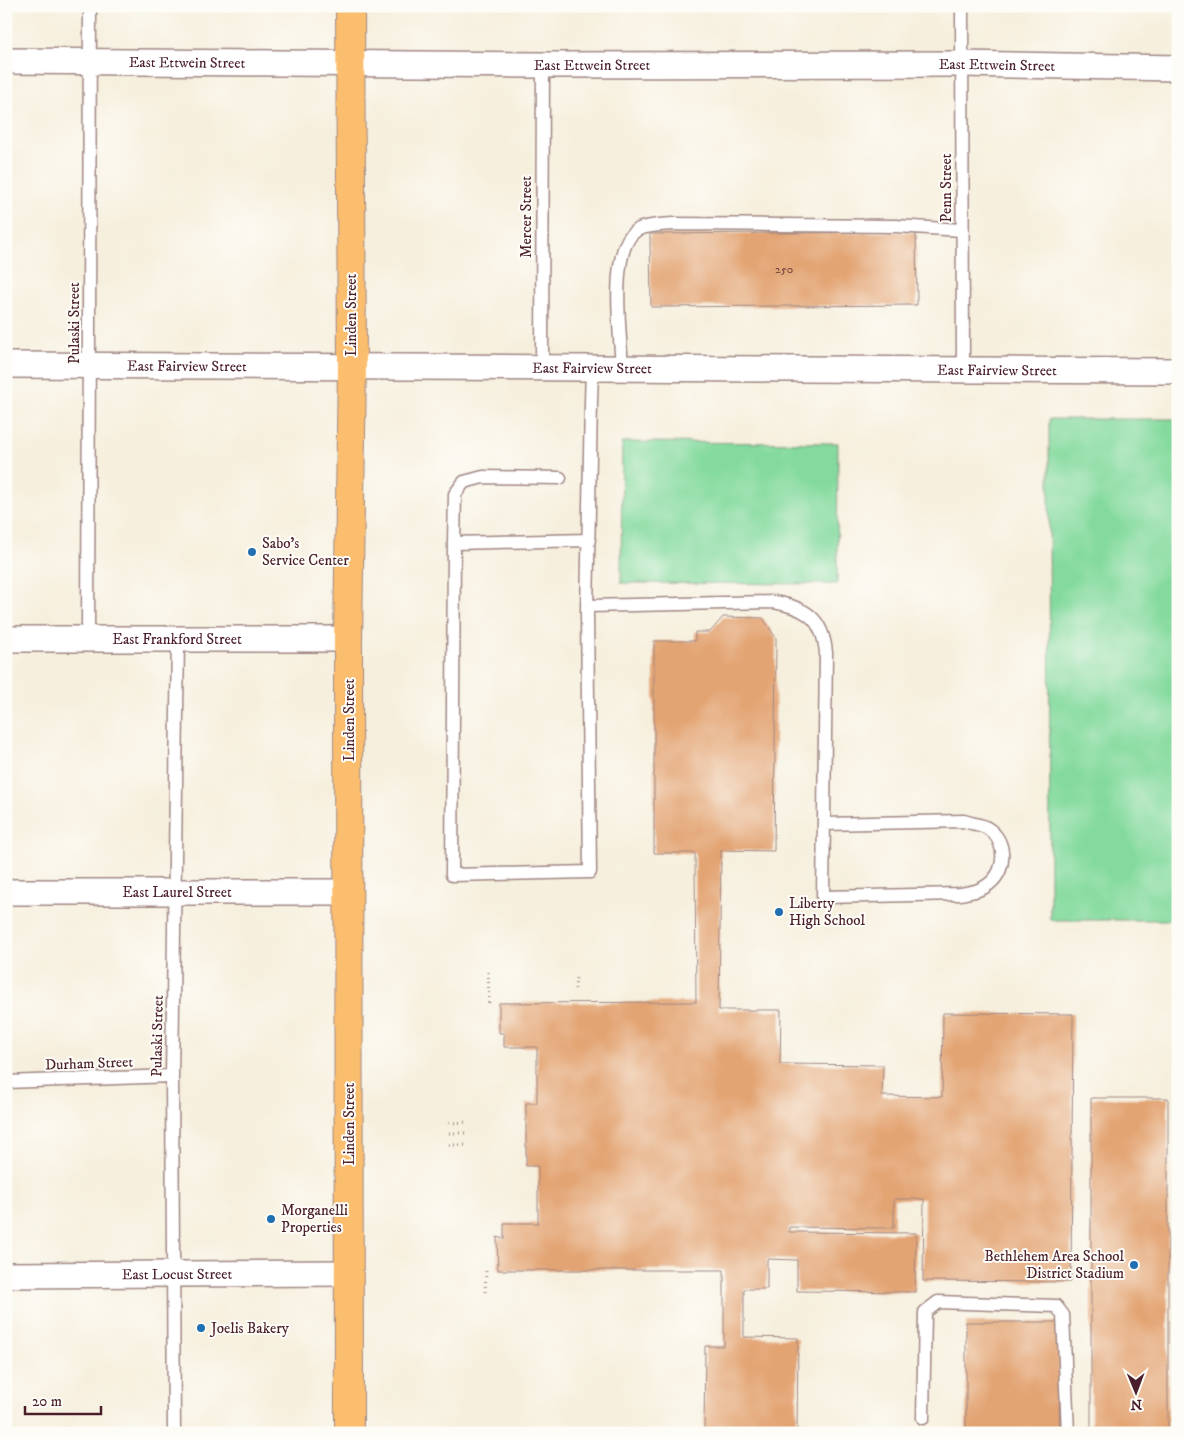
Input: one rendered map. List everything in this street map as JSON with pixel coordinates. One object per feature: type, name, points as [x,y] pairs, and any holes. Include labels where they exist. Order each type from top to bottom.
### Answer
[{"type":"main road","name":"Linden Street","points":[[350,6],[352,365],[348,639],[350,1433]]},
{"type":"street","name":"East Ettwein Street","points":[[6,61],[543,65],[962,64],[1178,68]]},
{"type":"street","name":"East Fairview Street","points":[[6,365],[352,365],[542,369],[1178,371]]},
{"type":"street","name":"East Frankford Street","points":[[6,639],[348,639]]},
{"type":"street","name":"East Laurel Street","points":[[6,892],[349,892]]},
{"type":"street","name":"East Locust Street","points":[[6,1274],[349,1273]]},
{"type":"lane","name":"Pulaski Street","points":[[88,639],[90,6]]},
{"type":"lane","name":"Penn Street","points":[[962,6],[963,369]]},
{"type":"lane","name":"Mercer Street","points":[[542,369],[543,65]]},
{"type":"lane","points":[[622,368],[619,272],[621,254],[628,240],[639,229],[655,226],[693,224],[896,226],[962,230]]},
{"type":"lane","points":[[560,478],[483,477],[464,482],[455,494],[452,875],[590,872],[588,606],[592,369]]},
{"type":"lane","points":[[454,543],[589,540]]},
{"type":"lane","points":[[588,606],[774,602],[795,605],[817,622],[825,636],[826,654],[823,897],[960,894],[978,891],[991,883],[1002,864],[1003,849],[997,836],[984,826],[964,821],[824,824]]},
{"type":"lane","name":"Pulaski Street","points":[[174,1433],[172,1076],[178,639]]},
{"type":"lane","name":"Durham Street","points":[[6,1082],[172,1076]]},
{"type":"lane","points":[[923,1418],[925,1312],[938,1302],[1056,1306],[1063,1315],[1068,1433]]},
{"type":"path","points":[[488,972],[489,1003]]},
{"type":"path","points":[[575,989],[576,977]]},
{"type":"path","points":[[449,1122],[467,1122]]},
{"type":"path","points":[[449,1133],[467,1133]]},
{"type":"path","points":[[449,1145],[466,1145]]},
{"type":"path","points":[[485,1292],[486,1270]]},
{"type":"green space","points":[[1049,419],[1178,419],[1178,920],[1050,920]]},
{"type":"green space","points":[[622,442],[838,443],[837,584],[621,583]]},
{"type":"building","points":[[916,232],[917,305],[651,307],[650,234]]},
{"type":"building","points":[[723,617],[763,618],[776,638],[774,851],[721,850],[719,1010],[781,1010],[780,1064],[883,1065],[882,1096],[942,1097],[943,1013],[1073,1014],[1071,1282],[923,1281],[924,1199],[894,1199],[894,1228],[789,1227],[789,1232],[916,1233],[915,1292],[797,1291],[797,1260],[767,1259],[767,1289],[744,1289],[744,1337],[798,1338],[797,1433],[704,1433],[705,1346],[724,1346],[724,1270],[498,1270],[497,1237],[504,1239],[504,1223],[538,1223],[538,1166],[526,1166],[526,1103],[537,1103],[537,1047],[504,1047],[504,1033],[499,1033],[499,1003],[696,1002],[695,853],[654,853],[654,641],[695,641],[695,632],[710,632]]},
{"type":"building","name":"Bethlehem Area School District Stadium","points":[[1091,1098],[1168,1098],[1168,1433],[1091,1433]]},
{"type":"building","points":[[966,1322],[1060,1322],[1059,1433],[966,1433]]},
{"type":"place","name":"Sabo's Service Center","points":[[252,552]]},
{"type":"place","name":"Liberty High School","points":[[779,912]]},
{"type":"place","name":"Morganelli Properties","points":[[271,1219]]},
{"type":"place","name":"Bethlehem Area School District Stadium","points":[[1134,1265]]},
{"type":"place","name":"Joelis Bakery","points":[[201,1328]]}]
